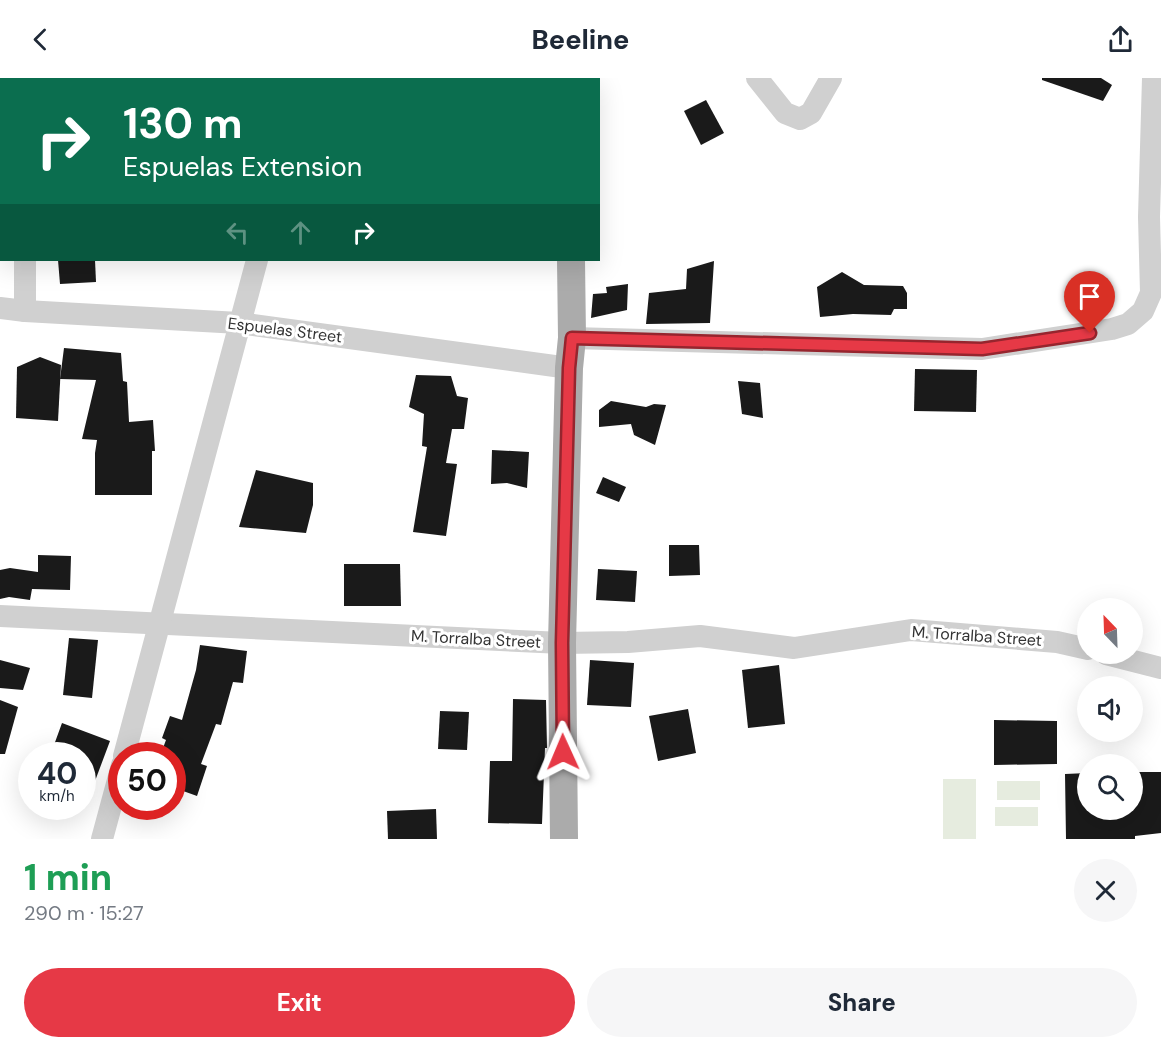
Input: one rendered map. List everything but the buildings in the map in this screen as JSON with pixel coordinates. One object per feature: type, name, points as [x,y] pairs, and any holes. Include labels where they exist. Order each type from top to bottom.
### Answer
[{"type":"main road","points":[[564,839],[562,643],[569,368],[572,338],[571,261]]},
{"type":"street","points":[[757,78],[785,113],[800,119],[811,113],[831,78]]},
{"type":"street","points":[[572,338],[982,349],[1112,329],[1128,324],[1143,311],[1151,293],[1149,217],[1152,78]]},
{"type":"street","points":[[25,261],[25,311]]},
{"type":"street","points":[[128,742],[257,261]]},
{"type":"street","name":"Espuelas Street","points":[[0,308],[239,323],[569,368]]},
{"type":"street","name":"M. Torralba Street","points":[[0,616],[562,643],[628,642],[700,636],[794,648],[911,630],[1058,642],[1077,646]]},
{"type":"street","points":[[1143,663],[1161,668]]},
{"type":"street","points":[[102,839],[108,817]]},
{"type":"shaded area","points":[[943,779],[976,779],[976,839],[943,839]]},
{"type":"shaded area","points":[[997,781],[1040,781],[1040,800],[997,800]]},
{"type":"shaded area","points":[[995,807],[1038,807],[1038,826],[995,826]]},
{"type":"route","points":[[563,752],[562,643],[569,368],[572,338],[982,349],[1090,333]]}]
